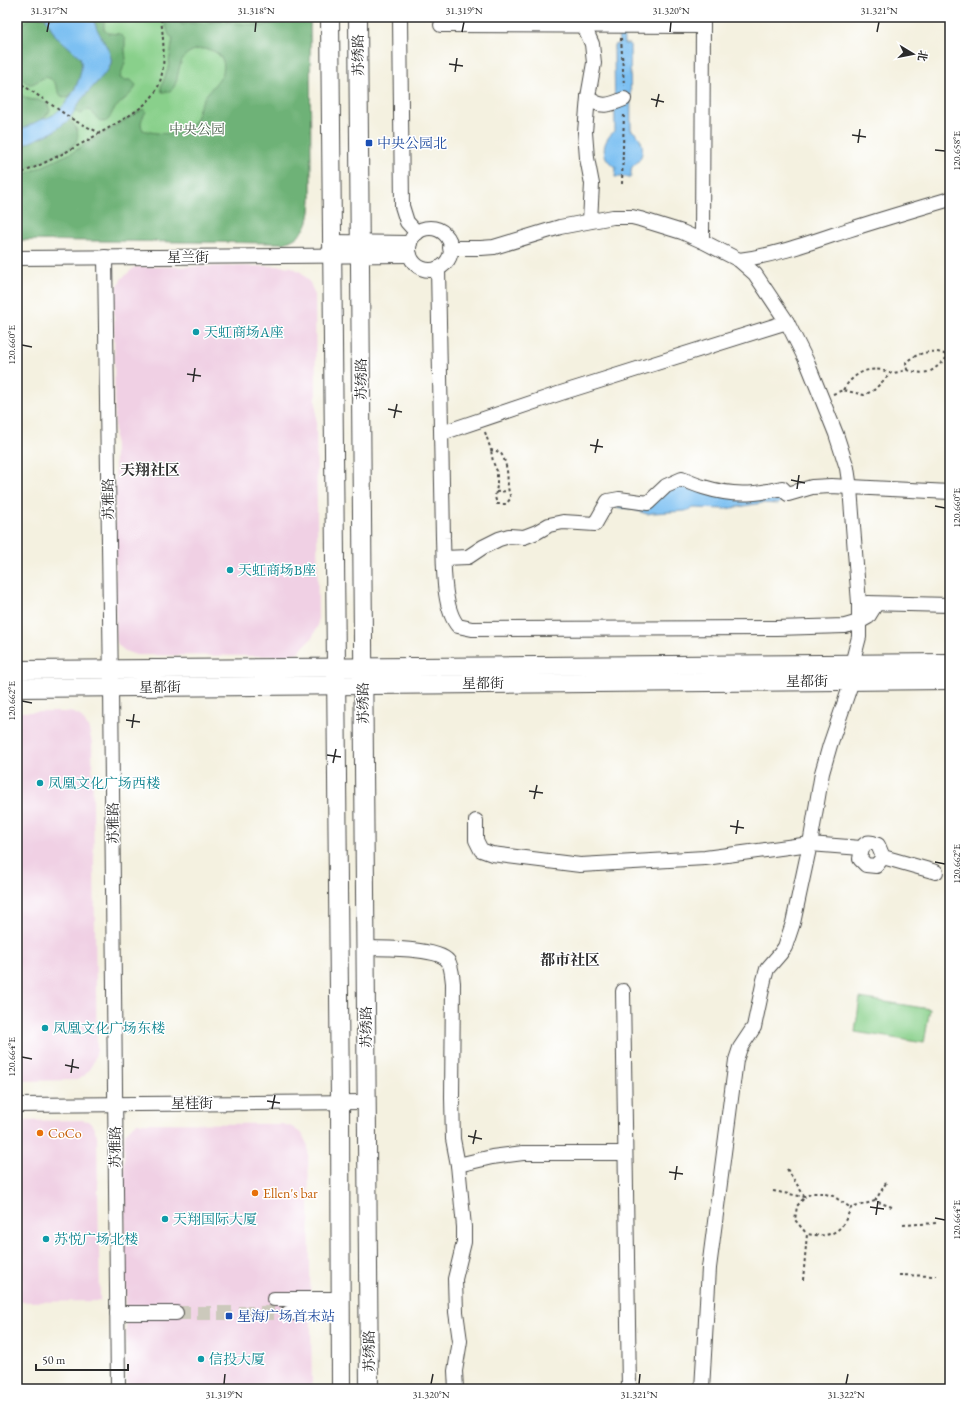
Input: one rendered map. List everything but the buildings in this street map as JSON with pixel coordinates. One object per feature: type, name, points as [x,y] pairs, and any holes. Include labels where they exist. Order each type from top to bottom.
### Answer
[{"type":"main road","name":"苏绣路","points":[[330,17],[340,1102],[341,1389]]},
{"type":"main road","name":"苏绣路","points":[[358,17],[369,1389]]},
{"type":"main road","name":"星都街","points":[[17,688],[111,687],[363,675],[852,672],[950,663]]},
{"type":"main road","name":"星都街","points":[[17,670],[111,670],[336,676]]},
{"type":"main road","name":"星都街","points":[[852,672],[950,680]]},
{"type":"street","points":[[400,17],[402,206],[412,244],[414,263],[421,268],[429,270],[438,268],[446,262],[448,258],[450,248],[446,238],[438,230],[427,229],[412,244]]},
{"type":"street","points":[[441,25],[622,26],[703,22],[702,241]]},
{"type":"street","points":[[584,26],[592,44],[594,63],[588,97],[585,132],[592,184],[590,221]]},
{"type":"street","points":[[588,97],[594,104],[604,105],[619,102]]},
{"type":"street","points":[[739,260],[756,258],[794,248],[890,216],[950,199]]},
{"type":"street","points":[[450,248],[494,247],[560,227],[613,217],[632,217],[657,224],[702,241],[739,260],[754,274],[787,322],[807,362],[822,398],[843,453],[847,468],[850,488],[859,603],[859,637],[852,672],[824,768],[797,908],[789,937],[780,954],[767,968],[754,1027],[740,1048],[736,1060],[709,1268],[702,1389]]},
{"type":"street","name":"星兰街","points":[[17,258],[105,257],[360,249],[412,244]]},
{"type":"street","name":"苏雅路","points":[[105,257],[111,670],[118,1389]]},
{"type":"street","points":[[438,268],[444,558],[446,595],[455,624],[465,629],[776,628],[845,626],[859,622],[868,617],[876,604]]},
{"type":"street","points":[[442,433],[729,339],[787,322]]},
{"type":"street","points":[[444,558],[468,557],[498,539],[509,536],[524,537],[549,525],[563,522],[595,524],[600,512],[608,501],[619,498],[648,503],[666,486],[682,479],[702,487],[732,494],[758,494],[782,488],[788,494],[812,487],[831,486],[950,492]]},
{"type":"street","points":[[859,603],[950,605]]},
{"type":"street","points":[[476,821],[476,840],[481,850],[492,854],[580,865],[705,858],[810,844],[861,848],[866,843],[872,842],[878,845],[883,857],[936,872]]},
{"type":"street","points":[[365,948],[402,949],[425,952],[442,956],[449,962],[453,982],[453,1139],[458,1165],[464,1242],[455,1279],[456,1312],[460,1341],[455,1372],[456,1389]]},
{"type":"street","points":[[623,992],[624,1153],[629,1389]]},
{"type":"street","name":"星桂街","points":[[17,1105],[366,1102]]},
{"type":"street","points":[[458,1165],[492,1157],[523,1153],[624,1153]]},
{"type":"street","points":[[274,1300],[341,1306]]},
{"type":"street","points":[[288,1313],[341,1306]]},
{"type":"street","points":[[117,1313],[176,1313]]},
{"type":"path","points":[[17,175],[70,151],[135,112],[150,98],[157,89],[161,78],[163,64],[161,17]]},
{"type":"path","points":[[17,81],[75,121],[100,133]]},
{"type":"path","points":[[622,178],[622,184]]},
{"type":"path","points":[[843,390],[856,374],[869,369],[891,373],[907,370],[919,374],[932,372],[950,356],[942,352],[929,352],[912,357],[906,362],[907,370]]},
{"type":"path","points":[[822,398],[843,390],[864,395],[874,390],[891,373]]},
{"type":"path","points":[[482,420],[493,462],[497,471],[498,486],[495,497],[497,504],[506,504],[511,498],[508,491],[507,467],[500,452],[491,450]]},
{"type":"path","points":[[496,492],[508,491]]},
{"type":"path","points":[[787,1169],[804,1197]]},
{"type":"path","points":[[875,1201],[886,1183]]},
{"type":"path","points":[[773,1191],[804,1197]]},
{"type":"path","points":[[851,1208],[832,1196],[822,1193],[812,1193],[804,1197],[797,1206],[795,1220],[807,1234],[819,1236],[830,1234],[840,1227],[851,1208],[875,1201],[892,1207]]},
{"type":"path","points":[[902,1225],[937,1223]]},
{"type":"path","points":[[803,1280],[807,1234]]},
{"type":"path","points":[[899,1275],[936,1276]]},
{"type":"shaded area","points":[[135,267],[292,267],[302,273],[310,283],[315,296],[318,625],[312,638],[298,652],[285,656],[136,655],[125,651],[118,645],[116,639],[114,300],[117,287],[122,278]]},
{"type":"shaded area","points":[[17,712],[70,712],[79,715],[89,730],[92,743],[97,1050],[93,1063],[88,1071],[84,1076],[77,1080],[17,1081]]},
{"type":"shaded area","points":[[17,1121],[88,1121],[92,1125],[97,1135],[100,1301],[17,1302]]},
{"type":"shaded area","points":[[137,1123],[282,1124],[292,1127],[302,1134],[308,1146],[312,1389],[127,1389],[124,1145],[125,1134]]},
{"type":"green space","name":"中央公园","points":[[17,17],[310,17],[311,197],[310,213],[303,231],[292,240],[284,243],[17,240]]},
{"type":"green space","points":[[31,17],[45,17],[55,35],[78,54],[81,59],[82,65],[80,77],[68,98],[61,96],[55,83],[49,78],[46,77],[29,84],[22,79],[18,73],[16,58],[17,26],[22,25]]},
{"type":"green space","points":[[93,17],[107,17],[104,22],[104,30],[108,33],[120,34],[125,39],[126,59],[120,78],[124,80],[131,80],[136,85],[133,91],[115,108],[108,119],[103,122],[99,120],[91,111],[88,110],[81,114],[74,111],[81,100],[108,70],[111,64],[111,58],[98,33]]},
{"type":"green space","name":"中央公园","points":[[163,17],[180,17],[182,25],[186,23],[220,21],[262,26],[276,22],[281,17],[310,17],[311,197],[310,213],[303,231],[292,240],[284,243],[17,240],[17,178],[73,152],[143,109],[146,112],[143,116],[141,125],[143,130],[149,132],[164,134],[179,132],[191,126],[195,120],[203,100],[222,75],[224,67],[223,60],[214,51],[207,49],[200,49],[187,54],[180,65],[173,88],[169,91],[162,92],[161,87],[168,69],[173,38],[169,35]]},
{"type":"green space","points":[[17,89],[26,98],[44,101],[50,111],[35,123],[26,128],[17,130]]},
{"type":"green space","points":[[69,120],[73,123],[78,134],[76,142],[73,146],[17,173],[17,148],[53,132]]},
{"type":"green space","points":[[860,998],[930,1009],[924,1043],[855,1032]]},
{"type":"water","points":[[45,17],[93,17],[109,53],[111,62],[108,70],[81,100],[69,120],[53,132],[17,148],[17,130],[55,114],[72,95],[81,71],[80,57],[55,35]]},
{"type":"water","points":[[617,17],[623,17],[624,44],[630,44],[631,130],[638,136],[642,144],[641,156],[632,167],[631,177],[615,177],[616,167],[607,159],[604,150],[607,140],[615,131],[614,45],[619,44]]},
{"type":"water","points":[[675,487],[781,493],[783,496],[782,501],[778,504],[762,503],[726,509],[694,508],[685,511],[647,514],[632,509],[613,506],[631,504]]},
{"type":"tunnel","points":[[176,1313],[288,1313]]},
{"type":"place","name":"中央公园北","points":[[369,143]]},
{"type":"place","name":"天虹商场A座","points":[[196,332]]},
{"type":"place","name":"天虹商场B座","points":[[230,570]]},
{"type":"place","name":"凤凰文化广场西楼","points":[[40,783]]},
{"type":"place","name":"凤凰文化广场东楼","points":[[45,1028]]},
{"type":"place","name":"CoCo","points":[[40,1133]]},
{"type":"place","name":"Ellen's bar","points":[[255,1193]]},
{"type":"place","name":"天翔国际大厦","points":[[165,1219]]},
{"type":"place","name":"苏悦广场北楼","points":[[46,1239]]},
{"type":"place","name":"星海广场首末站","points":[[229,1316]]},
{"type":"place","name":"信投大厦","points":[[201,1359]]},
{"type":"district","name":"天翔社区","points":[[150,470]]},
{"type":"district","name":"都市社区","points":[[570,960]]}]
